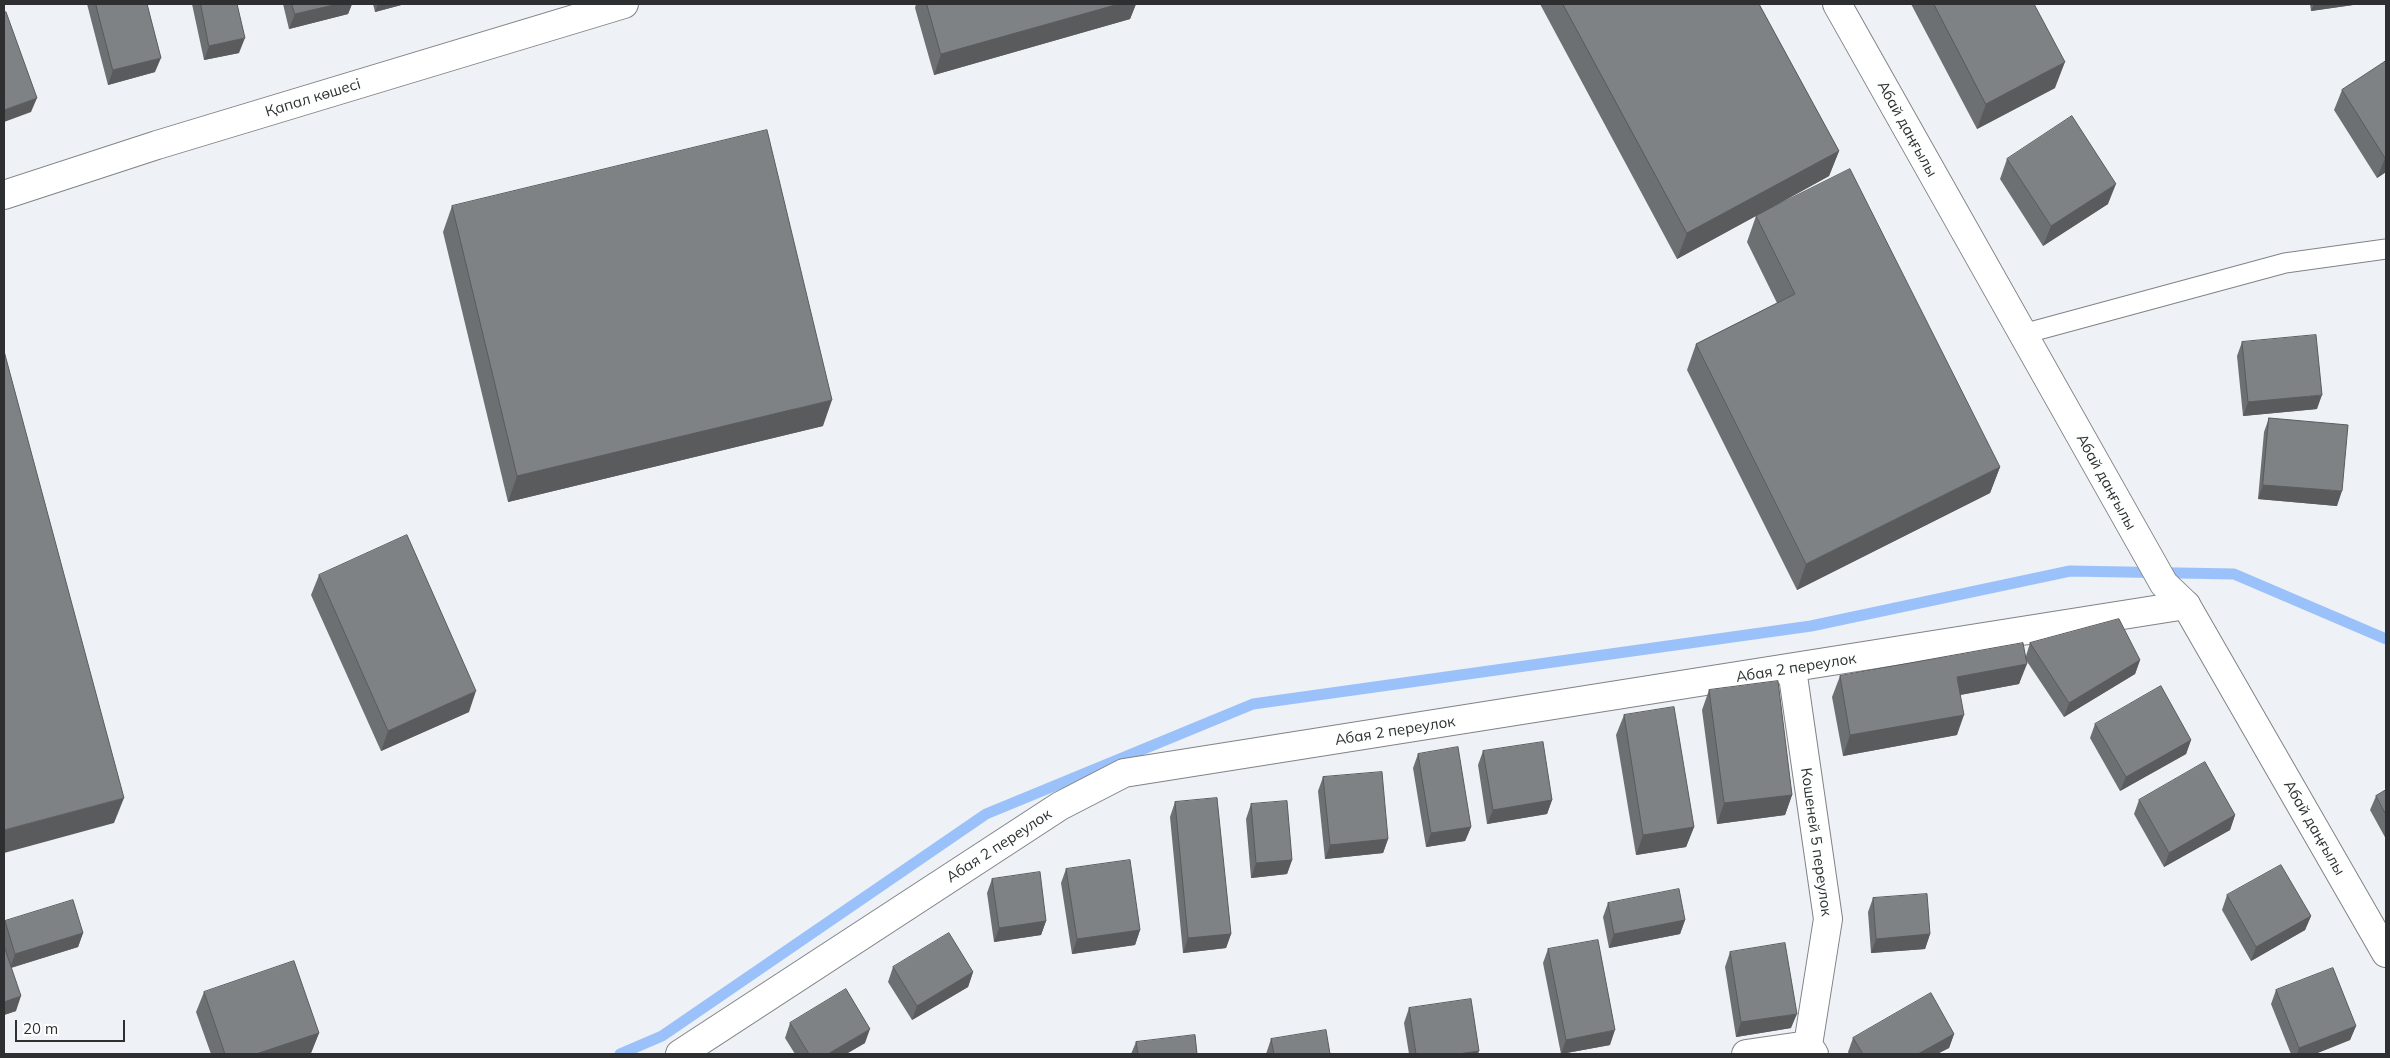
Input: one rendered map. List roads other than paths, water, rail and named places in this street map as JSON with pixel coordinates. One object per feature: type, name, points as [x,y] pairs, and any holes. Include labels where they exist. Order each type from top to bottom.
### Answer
[{"type":"street","name":"Қапал көшесі","points":[[4,195],[157,145],[624,4]]},
{"type":"street","name":"Абай даңғылы","points":[[1837,4],[2164,584],[2186,605],[2386,953]]},
{"type":"street","name":"Абая 2 переулок","points":[[680,1054],[1060,806],[1124,773],[1792,669],[2186,605]]},
{"type":"street","name":"Кошеней 5 переулок","points":[[1746,1054],[1811,1050],[1828,919],[1792,669]]},
{"type":"lane","points":[[2023,334],[2285,264],[2386,249]]},
{"type":"waterway","points":[[620,1054],[662,1036],[986,814],[1253,704],[1811,626],[2070,571],[2234,574],[2386,639]]}]
